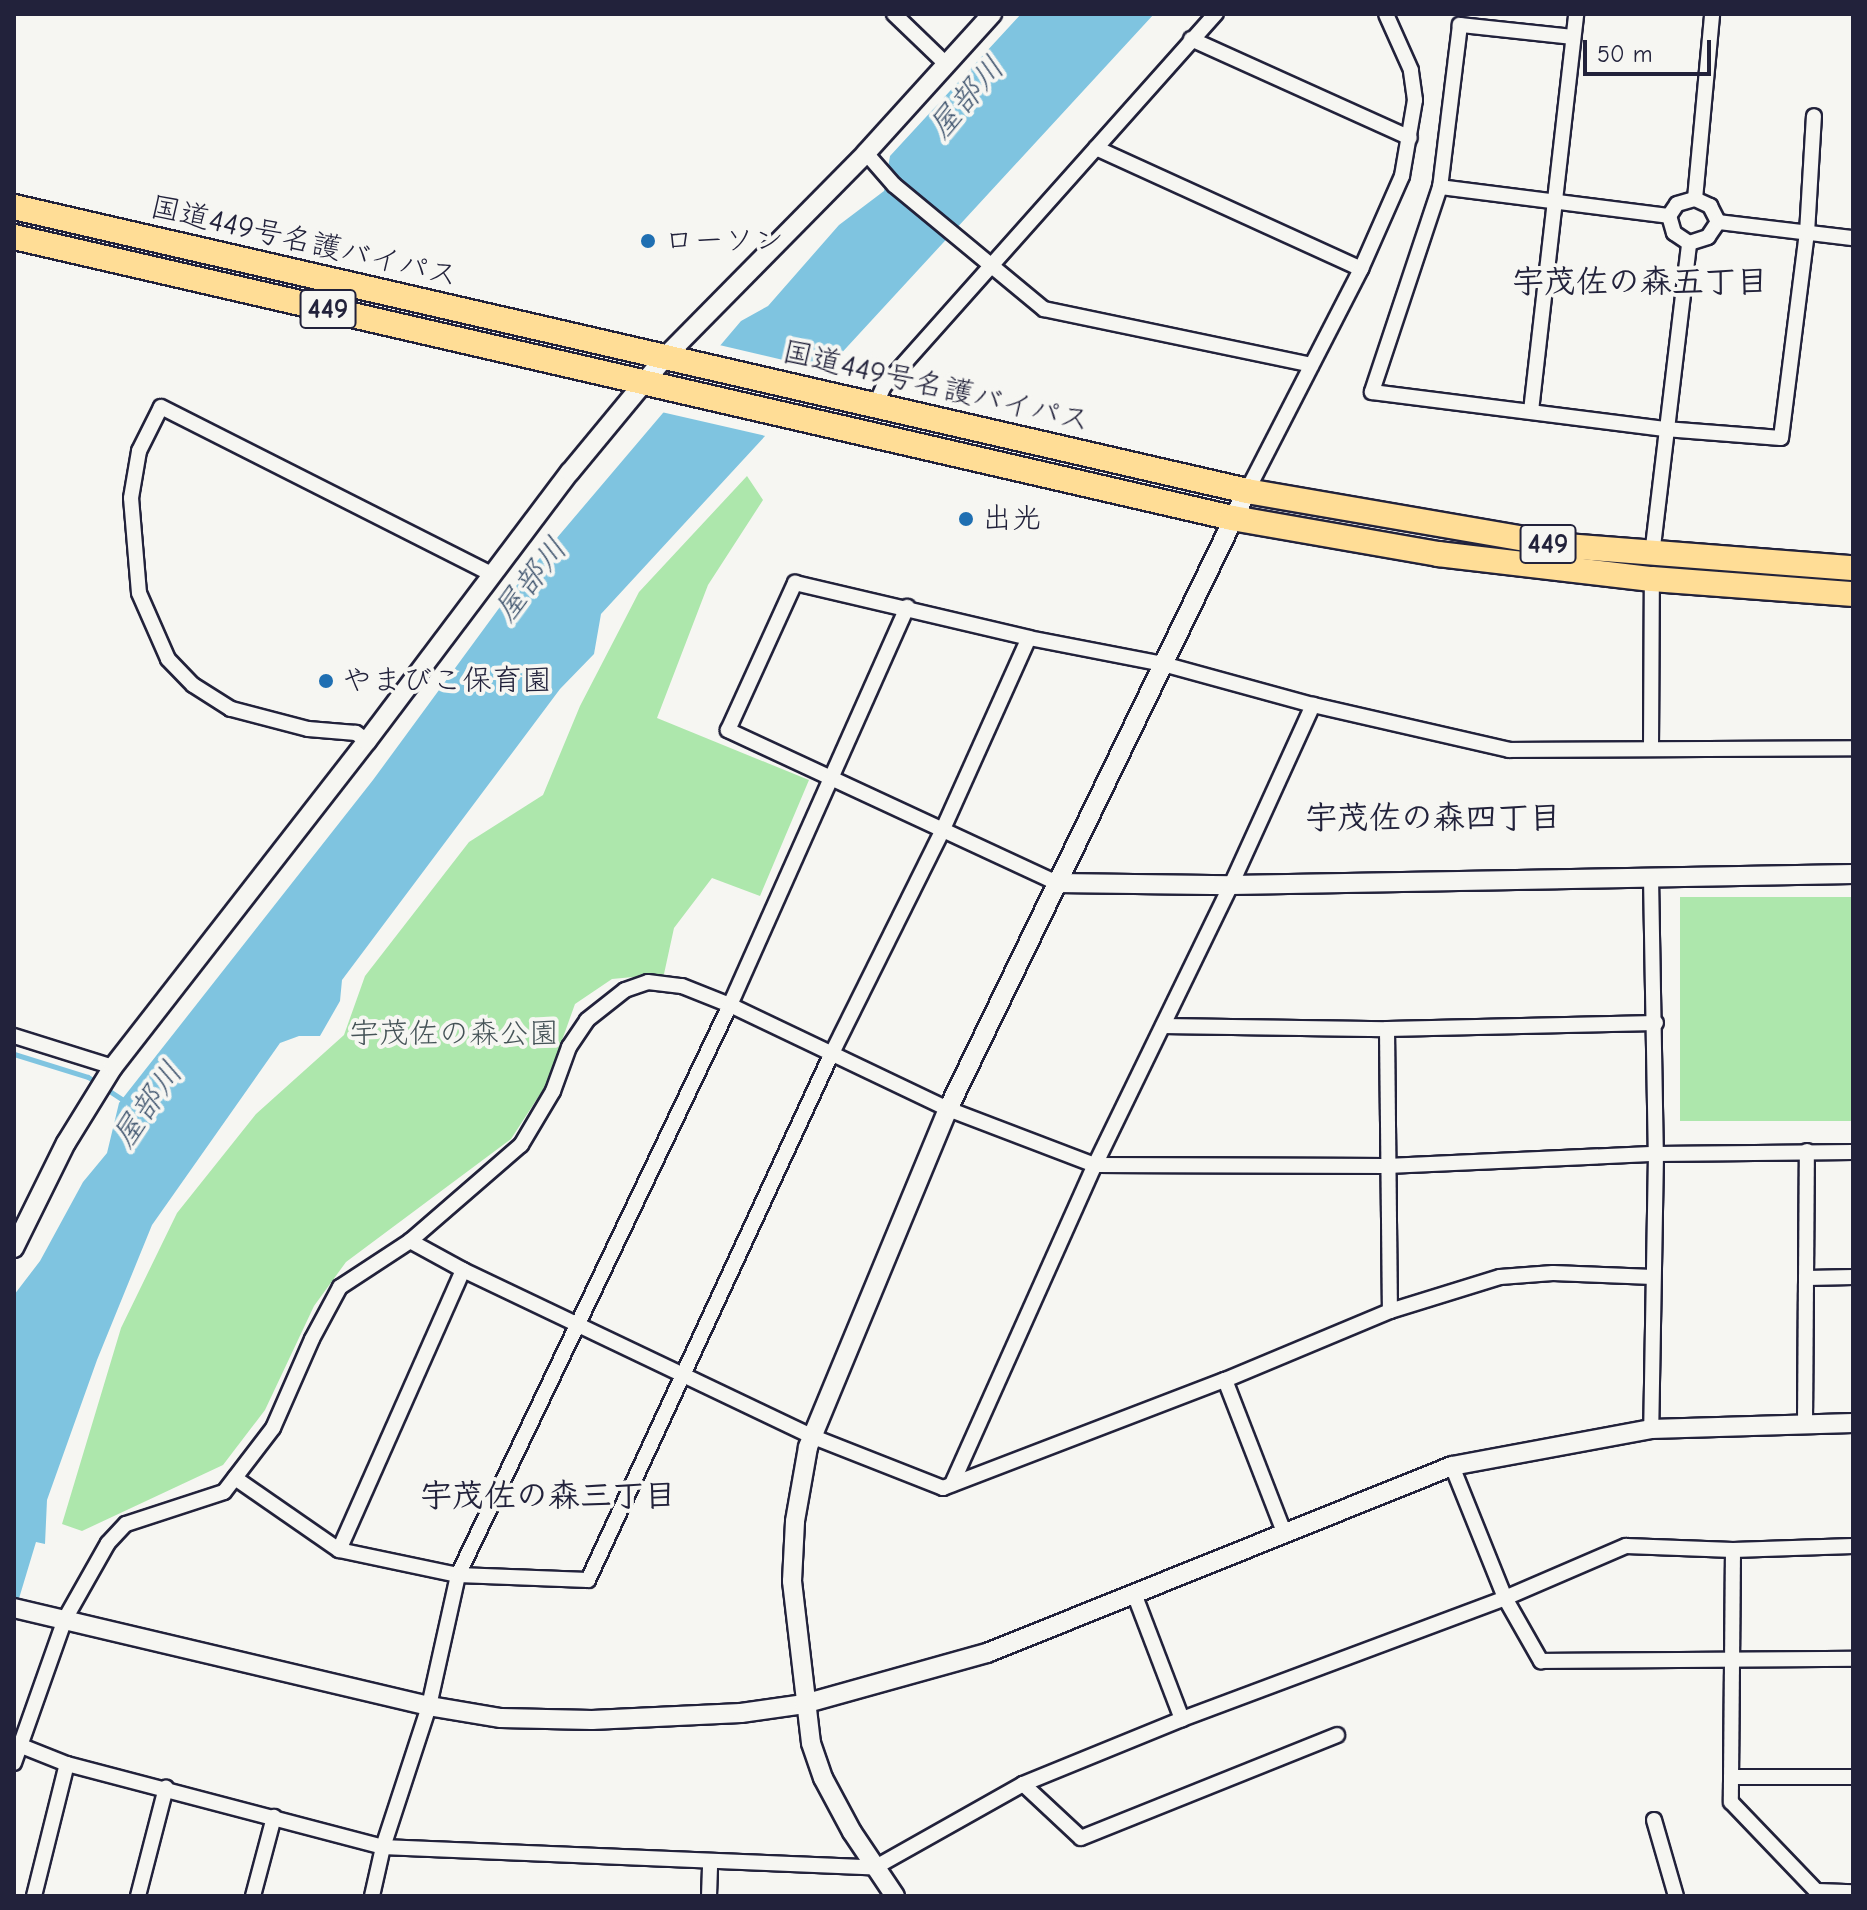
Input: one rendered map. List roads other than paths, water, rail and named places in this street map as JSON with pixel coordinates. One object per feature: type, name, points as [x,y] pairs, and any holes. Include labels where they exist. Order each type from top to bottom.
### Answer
[{"type":"highway","name":"国道449号名護バイパス","points":[[14,207],[1247,491],[1652,567],[1853,594]]},
{"type":"highway","name":"国道449号名護バイパス","points":[[14,237],[1232,518],[1438,554],[1652,567],[1853,568]]},
{"type":"street","points":[[894,14],[946,64]]},
{"type":"street","points":[[14,1248],[66,1143],[113,1067],[643,382],[866,153],[992,14]]},
{"type":"street","points":[[875,406],[884,386],[1216,14]]},
{"type":"street","points":[[895,1896],[874,1868],[823,1778],[811,1743],[804,1704],[792,1581],[795,1521],[811,1436],[948,1109],[1232,518],[1361,269],[1402,176],[1415,100],[1411,70],[1386,14]]},
{"type":"street","points":[[1531,411],[1576,14]]},
{"type":"street","points":[[1695,199],[1712,14]]},
{"type":"street","points":[[1573,37],[1460,25],[1440,187],[1372,392],[1665,429],[1781,438],[1807,233],[1814,116]]},
{"type":"street","points":[[1191,39],[1410,138]]},
{"type":"street","points":[[1096,148],[1361,269]]},
{"type":"street","points":[[866,153],[894,185],[990,268],[1044,309],[1311,365]]},
{"type":"street","points":[[1440,187],[1669,216]]},
{"type":"street","points":[[1669,216],[1677,204],[1695,199],[1710,206],[1718,222]]},
{"type":"street","points":[[1669,216],[1674,233],[1689,243]]},
{"type":"street","points":[[1718,222],[1853,238]]},
{"type":"street","points":[[1689,243],[1708,237],[1718,222]]},
{"type":"street","points":[[1651,749],[1652,567],[1665,429],[1689,243]]},
{"type":"street","points":[[367,741],[356,733],[308,729],[231,709],[193,685],[168,659],[139,593],[131,498],[139,451],[161,407],[493,575]]},
{"type":"street","points":[[1853,748],[1509,750],[1313,705],[1163,664],[1029,638],[795,583],[728,730],[1057,883],[1231,885],[1853,874]]},
{"type":"street","points":[[372,1896],[383,1847],[429,1706],[458,1575],[575,1324],[730,1005],[907,607]]},
{"type":"street","points":[[235,1478],[339,1550],[458,1575],[588,1580],[832,1053],[943,829],[1029,638]]},
{"type":"street","points":[[952,1484],[1095,1165],[1231,885],[1313,705]]},
{"type":"street","points":[[1651,877],[1656,1023],[1651,1429]]},
{"type":"street","points":[[14,1763],[65,1619],[108,1543],[126,1524],[224,1492],[273,1428],[312,1339],[340,1287],[410,1241],[521,1145],[553,1091],[569,1047],[587,1020],[625,990],[648,982],[682,986],[730,1005],[948,1109],[1095,1165],[1387,1166],[1656,1154],[1853,1152]]},
{"type":"street","points":[[1163,1026],[1387,1029],[1656,1023]]},
{"type":"street","points":[[1387,1029],[1390,1311]]},
{"type":"street","points":[[14,1036],[113,1067]]},
{"type":"street","points":[[1805,1423],[1807,1151]]},
{"type":"street","points":[[410,1241],[463,1270],[683,1372],[811,1436],[943,1488],[1225,1380],[1390,1311],[1500,1277],[1553,1273],[1653,1277]]},
{"type":"street","points":[[339,1550],[463,1270]]},
{"type":"street","points":[[1807,1278],[1853,1277]]},
{"type":"street","points":[[1225,1380],[1284,1532]]},
{"type":"street","points":[[21,1610],[429,1706],[501,1718],[592,1720],[741,1713],[804,1704],[987,1653],[1452,1466],[1651,1429],[1853,1423]]},
{"type":"street","points":[[1452,1466],[1505,1598],[1541,1661],[1853,1659]]},
{"type":"street","points":[[19,1745],[67,1764],[383,1847],[874,1868],[1023,1784],[1182,1719],[1505,1598],[1626,1546],[1733,1550],[1853,1546]]},
{"type":"street","points":[[1733,1550],[1731,1802],[1819,1893],[1853,1892]]},
{"type":"street","points":[[1135,1596],[1182,1719]]},
{"type":"street","points":[[1023,1784],[1081,1838],[1337,1735]]},
{"type":"street","points":[[34,1896],[67,1764]]},
{"type":"street","points":[[1733,1777],[1853,1777]]},
{"type":"street","points":[[138,1896],[166,1788]]},
{"type":"street","points":[[253,1896],[274,1817]]},
{"type":"street","points":[[1654,1820],[1676,1896]]},
{"type":"street","points":[[709,1896],[710,1863]]},
{"type":"water","name":"屋部川","points":[[1021,14],[1154,14],[601,614],[594,654],[560,689],[342,980],[340,1001],[320,1036],[299,1036],[280,1043],[152,1225],[97,1360],[47,1500],[45,1544],[36,1542],[14,1615],[14,1295],[40,1261],[83,1182],[107,1153],[119,1103],[373,780],[511,592],[741,321],[768,306],[839,225],[884,191],[890,156]]},
{"type":"waterway","name":"屋部川","points":[[14,1054],[88,1077],[126,1102]]},
{"type":"place","name":"ローソン","points":[[648,241]]},
{"type":"place","name":"出光","points":[[966,519]]},
{"type":"place","name":"やまびこ保育園","points":[[326,681]]},
{"type":"district","name":"宇茂佐の森五丁目","points":[[1640,282]]},
{"type":"district","name":"宇茂佐の森四丁目","points":[[1433,818]]},
{"type":"district","name":"宇茂佐の森三丁目","points":[[548,1496]]},
{"type":"park label","name":"宇茂佐の森公園","points":[[454,1034]]}]
